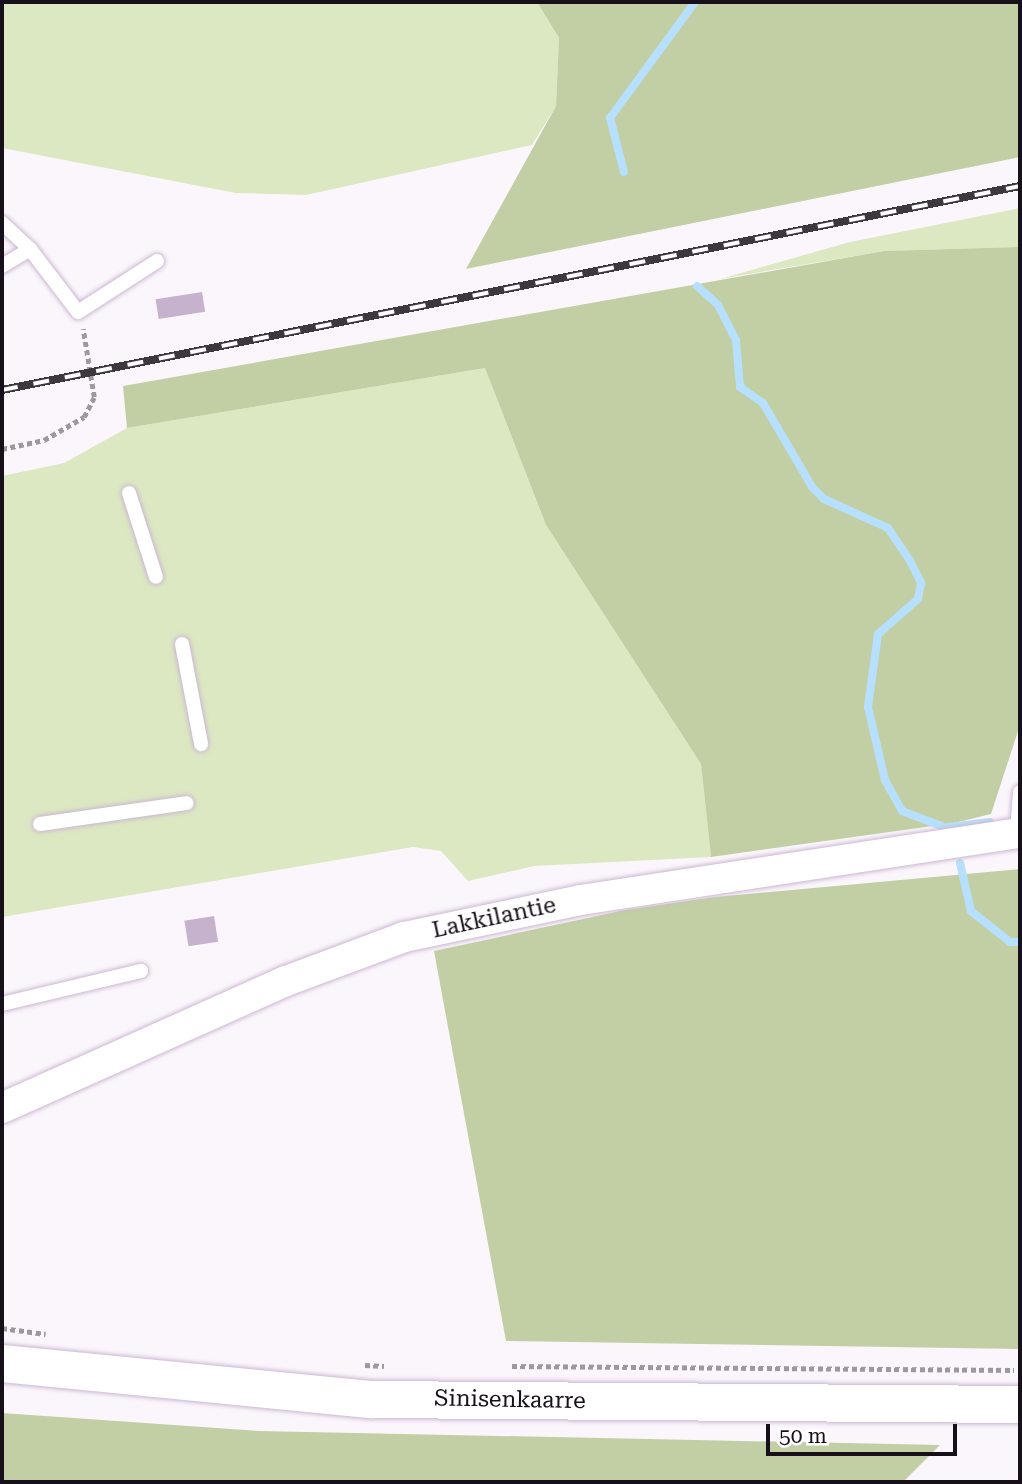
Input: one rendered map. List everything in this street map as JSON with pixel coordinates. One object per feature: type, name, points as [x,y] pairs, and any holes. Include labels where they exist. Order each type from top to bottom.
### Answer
[{"type":"street","name":"Lakkilantie","points":[[2,1108],[286,981],[404,937],[581,900],[1017,833]]},
{"type":"street","name":"Sinisenkaarre","points":[[2,1363],[371,1399],[1020,1404]]},
{"type":"lane","points":[[2,223],[30,249],[78,312],[157,261]]},
{"type":"lane","points":[[2,266],[30,249]]},
{"type":"lane","points":[[129,493],[156,577]]},
{"type":"lane","points":[[182,644],[201,744]]},
{"type":"lane","points":[[1017,833],[1020,792]]},
{"type":"lane","points":[[40,824],[187,803]]},
{"type":"lane","points":[[2,1004],[141,971]]},
{"type":"path","points":[[2,449],[44,440],[85,417],[94,397],[78,312]]},
{"type":"path","points":[[2,1328],[50,1334]]},
{"type":"path","points":[[351,1364],[390,1366]]},
{"type":"path","points":[[498,1367],[830,1366],[1020,1371]]},
{"type":"green space","points":[[2,2],[537,2],[559,38],[556,106],[532,145],[306,195],[236,193],[2,148]]},
{"type":"green space","points":[[537,2],[1020,2],[1020,157],[466,269],[556,106],[559,38]]},
{"type":"green space","points":[[1020,208],[1020,247],[884,251],[720,279],[850,242]]},
{"type":"green space","points":[[1020,247],[1020,725],[991,814],[954,823],[711,857],[701,764],[546,525],[485,368],[127,428],[123,386],[884,251]]},
{"type":"green space","points":[[485,368],[546,525],[701,764],[711,857],[534,866],[468,881],[441,851],[413,847],[2,917],[2,476],[64,463],[127,428]]},
{"type":"green space","points":[[1020,869],[1020,1349],[506,1341],[434,951],[625,910],[715,897]]},
{"type":"green space","points":[[2,1413],[259,1431],[940,1445],[903,1482],[2,1482]]},
{"type":"building","points":[[202,292],[205,312],[159,319],[156,299]]},
{"type":"building","points":[[214,916],[218,942],[188,946],[184,921]]},
{"type":"waterway","points":[[624,172],[610,118],[695,2]]},
{"type":"waterway","points":[[697,286],[718,305],[736,340],[740,387],[763,403],[812,487],[824,499],[888,528],[921,583],[918,599],[878,634],[868,707],[885,780],[902,811],[954,831]]},
{"type":"waterway","points":[[949,827],[990,822]]},
{"type":"waterway","points":[[960,863],[971,911],[1010,942],[1020,942]]},
{"type":"railway","points":[[2,390],[1020,186]]}]
